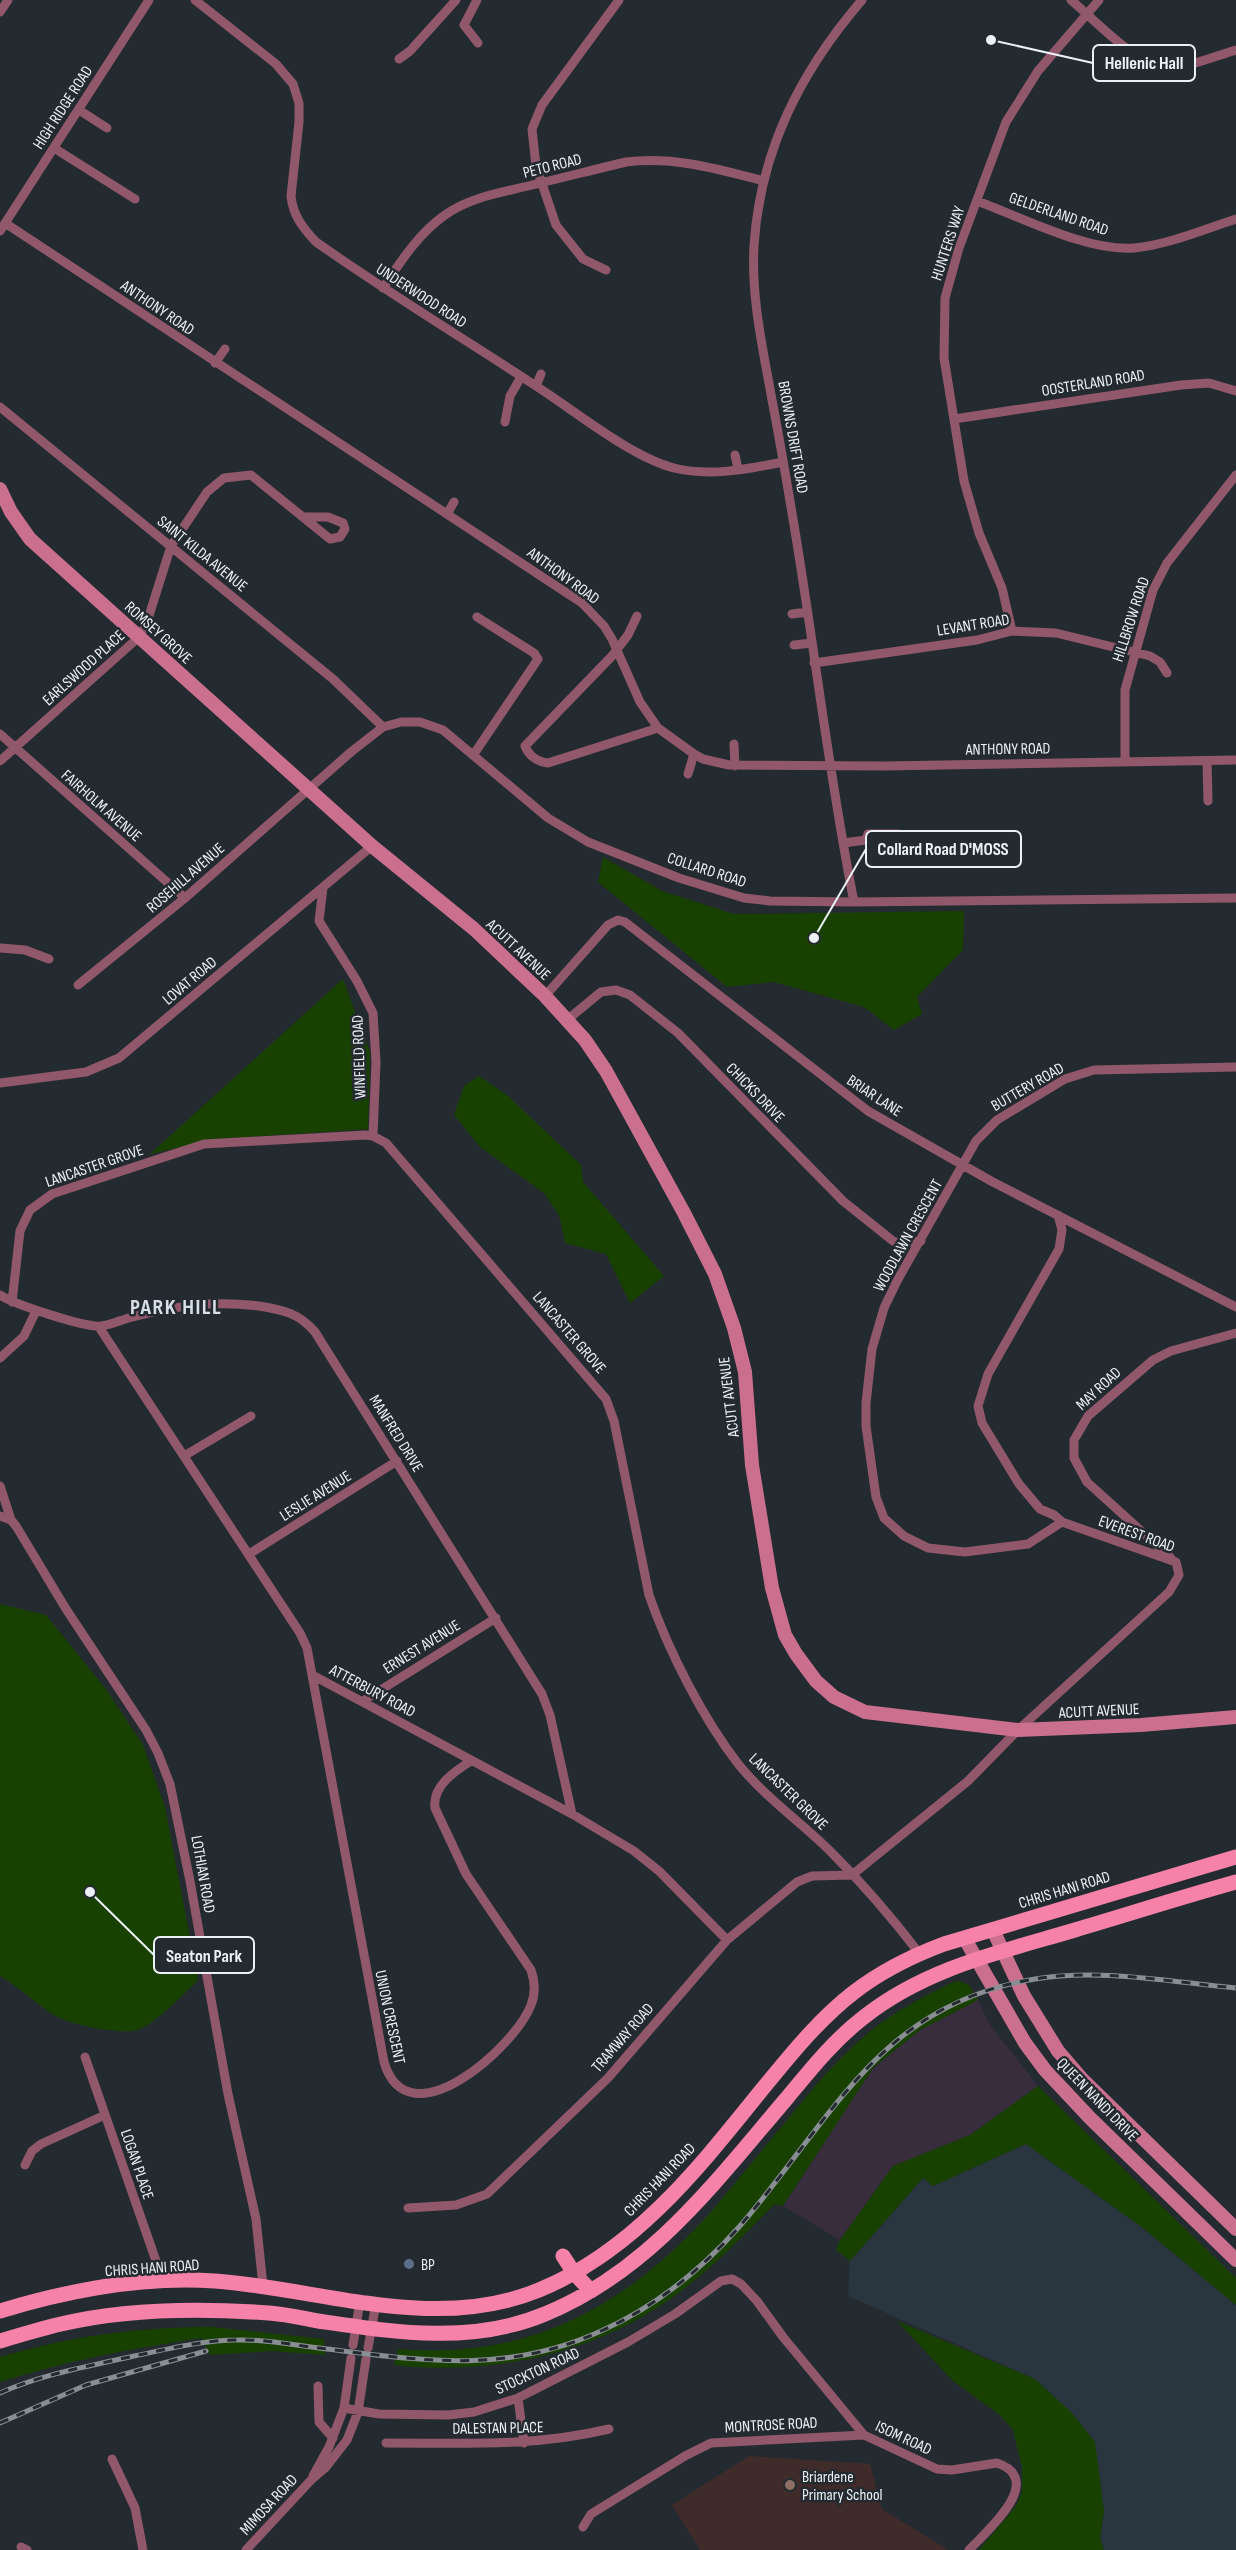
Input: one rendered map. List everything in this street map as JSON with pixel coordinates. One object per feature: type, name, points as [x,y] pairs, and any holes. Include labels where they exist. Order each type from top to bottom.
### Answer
[{"type":"main road","name":"CHRIS HANI ROAD","points":[[0,2312],[43,2299],[85,2290],[162,2281],[196,2280],[263,2286],[436,2310],[489,2306],[537,2291],[574,2273],[629,2236],[659,2209],[740,2118],[789,2056],[846,1999],[882,1974],[919,1953],[1029,1917],[1236,1857]]},
{"type":"main road","points":[[0,2341],[61,2324],[108,2316],[167,2311],[272,2313],[371,2329],[429,2334],[468,2332],[511,2325],[540,2316],[591,2291],[627,2268],[664,2237],[692,2209],[820,2058],[864,2016],[918,1982],[953,1966],[1236,1882]]},
{"type":"main road","points":[[740,2118],[746,2126],[747,2135],[744,2148]]},
{"type":"main road","points":[[563,2256],[574,2273],[591,2291]]},
{"type":"street","points":[[0,12],[8,0]]},
{"type":"street","name":"HIGH RIDGE ROAD","points":[[3,227],[149,0]]},
{"type":"street","name":"UNDERWOOD ROAD","points":[[195,0],[276,64],[293,84],[299,103],[299,122],[291,196],[296,216],[316,242],[383,288],[641,454],[659,463],[699,472],[738,470],[783,462]]},
{"type":"street","points":[[399,59],[432,30],[456,0]]},
{"type":"street","points":[[477,0],[464,25],[478,43]]},
{"type":"street","points":[[606,270],[583,259],[556,225],[532,146],[534,119],[556,84],[619,0]]},
{"type":"street","name":"BROWNS DRIFT ROAD","points":[[854,902],[760,333],[755,290],[754,245],[764,181],[778,134],[792,100],[821,52],[862,0]]},
{"type":"street","points":[[1071,0],[1127,48],[1148,62],[1168,67],[1236,50]]},
{"type":"street","name":"HUNTERS WAY","points":[[1012,631],[1002,588],[974,520],[964,481],[944,358],[943,317],[949,279],[992,155],[1018,98],[1099,0]]},
{"type":"street","points":[[79,110],[107,128]]},
{"type":"street","points":[[54,148],[135,199]]},
{"type":"street","name":"PETO ROAD","points":[[383,288],[411,247],[447,213],[490,195],[646,159],[699,164],[764,181]]},
{"type":"street","name":"GELDERLAND ROAD","points":[[977,201],[1086,242],[1121,248],[1150,245],[1236,219]]},
{"type":"street","name":"ANTHONY ROAD","points":[[3,227],[582,603],[604,626],[617,649],[640,702],[657,728],[704,759],[735,765],[1236,760]]},
{"type":"street","points":[[215,363],[225,349]]},
{"type":"street","points":[[536,386],[541,374]]},
{"type":"street","points":[[505,422],[510,396],[521,376]]},
{"type":"street","name":"OOSTERLAND ROAD","points":[[954,419],[1181,385],[1209,383],[1236,391]]},
{"type":"street","name":"SAINT KILDA AVENUE","points":[[0,407],[333,679],[383,727]]},
{"type":"street","points":[[735,454],[738,470]]},
{"type":"street","name":"EARLSWOOD PLACE","points":[[0,760],[139,637],[144,629],[171,546],[215,483],[234,475],[251,475],[305,517]]},
{"type":"street","name":"HILLBROW ROAD","points":[[1125,761],[1125,690],[1153,590],[1160,573],[1236,475]]},
{"type":"street","name":"ROMSEY GROVE","points":[[0,489],[10,512],[30,539],[309,789]]},
{"type":"street","points":[[447,514],[454,502]]},
{"type":"street","points":[[792,614],[807,612]]},
{"type":"street","points":[[638,616],[617,649],[528,742],[526,749],[539,762],[548,762],[657,728]]},
{"type":"street","points":[[474,754],[538,661],[534,653],[477,617]]},
{"type":"street","name":"LEVANT ROAD","points":[[814,663],[977,640],[1012,631],[1056,633],[1135,652],[1157,659],[1167,673]]},
{"type":"street","points":[[794,645],[812,644]]},
{"type":"street","name":"COLLARD ROAD","points":[[309,789],[383,727],[411,722],[431,724],[458,740],[564,830],[606,850],[701,885],[744,898],[770,901],[854,902],[1236,898]]},
{"type":"street","name":"FAIRHOLM AVENUE","points":[[0,734],[185,898]]},
{"type":"street","points":[[734,744],[735,765]]},
{"type":"street","points":[[688,774],[694,754]]},
{"type":"street","points":[[1207,761],[1208,801]]},
{"type":"street","name":"ACUTT AVENUE","points":[[309,789],[372,846],[474,929],[545,996],[585,1040],[606,1071],[684,1212],[715,1274],[723,1296],[745,1372],[752,1465],[772,1588],[785,1635],[816,1681],[834,1697],[865,1712],[1018,1730],[1141,1725],[1236,1717]]},
{"type":"street","name":"ROSEHILL AVENUE","points":[[78,985],[185,898],[309,789]]},
{"type":"street","points":[[843,843],[866,840],[868,834],[899,834],[918,848]]},
{"type":"street","name":"LOVAT ROAD","points":[[0,1083],[86,1072],[119,1058],[372,846]]},
{"type":"street","name":"WINFIELD ROAD","points":[[323,888],[319,921],[362,990],[373,1013],[376,1062],[373,1136]]},
{"type":"street","name":"BRIAR LANE","points":[[545,996],[608,925],[618,920],[625,922],[850,1099],[963,1165],[1236,1306]]},
{"type":"street","points":[[0,948],[26,950],[49,959]]},
{"type":"street","name":"CHICKS DRIVE","points":[[567,1020],[601,992],[616,990],[630,995],[678,1033],[843,1201],[893,1241],[902,1243],[921,1241]]},
{"type":"street","name":"BUTTERY ROAD","points":[[963,1165],[982,1134],[997,1120],[1078,1074],[1112,1068],[1236,1066]]},
{"type":"street","name":"LANCASTER GROVE","points":[[12,1302],[20,1231],[30,1210],[52,1194],[204,1144],[373,1136],[386,1143],[434,1196],[606,1399],[611,1409],[620,1450],[649,1595],[679,1666],[713,1726],[740,1765],[797,1823],[831,1852],[919,1953]]},
{"type":"street","name":"WOODLAWN CRESCENT","points":[[963,1165],[889,1294],[872,1349],[866,1426],[879,1508],[884,1518],[904,1536],[928,1548],[950,1552],[994,1550],[1028,1544],[1062,1522]]},
{"type":"street","name":"EVEREST ROAD","points":[[852,1875],[961,1788],[1018,1730],[1169,1592],[1179,1575],[1176,1562],[1062,1522],[1054,1515],[1040,1509],[1031,1501],[982,1423],[978,1406],[988,1374],[1059,1249],[1062,1230],[1058,1215]]},
{"type":"street","points":[[0,1295],[36,1311],[99,1327]]},
{"type":"street","name":"MANFRED DRIVE","points":[[99,1327],[206,1302],[280,1309],[297,1315],[315,1332],[496,1618],[548,1707],[572,1814]]},
{"type":"street","points":[[0,1358],[24,1336],[36,1311]]},
{"type":"street","name":"ATTERBURY ROAD","points":[[99,1327],[303,1639],[314,1676],[572,1814],[647,1861],[727,1941]]},
{"type":"street","name":"MAY ROAD","points":[[1176,1562],[1087,1482],[1076,1466],[1072,1449],[1074,1440],[1088,1416],[1153,1360],[1171,1351],[1236,1333]]},
{"type":"street","points":[[184,1456],[251,1416]]},
{"type":"street","name":"LESLIE AVENUE","points":[[249,1554],[397,1461]]},
{"type":"street","points":[[0,1486],[11,1520]]},
{"type":"street","points":[[0,1516],[11,1520]]},
{"type":"street","name":"LOTHIAN ROAD","points":[[11,1520],[66,1609],[146,1730],[170,1784],[190,1881],[228,2094],[256,2219],[263,2286]]},
{"type":"street","name":"ERNEST AVENUE","points":[[363,1701],[496,1618]]},
{"type":"street","name":"UNION CRESCENT","points":[[314,1676],[384,2062],[392,2080],[411,2091],[439,2091],[481,2067],[515,2030],[527,2014],[534,1998],[534,1980],[531,1970],[466,1874],[435,1809],[435,1797],[442,1786],[471,1761]]},
{"type":"street","name":"TRAMWAY ROAD","points":[[408,2208],[456,2205],[478,2199],[500,2183],[619,2066],[727,1941],[797,1881],[818,1875],[852,1875]]},
{"type":"street","name":"QUEEN NANDI DRIVE","points":[[993,1930],[1029,2005],[1058,2051],[1082,2079],[1236,2229]]},
{"type":"street","name":"QUEEN NANDI DRIVE","points":[[964,1939],[1025,2043],[1052,2077],[1236,2260]]},
{"type":"street","name":"LOGAN PLACE","points":[[85,2056],[162,2281]]},
{"type":"street","points":[[25,2164],[32,2151],[41,2144],[105,2115]]},
{"type":"street","name":"ISOM ROAD","points":[[721,2281],[732,2279],[741,2284],[864,2435],[937,2469],[952,2470],[997,2463],[1012,2473],[1016,2481],[1015,2494],[1010,2506],[969,2550]]},
{"type":"street","name":"STOCKTON ROAD","points":[[344,2408],[358,2412],[448,2415],[474,2412],[518,2398],[628,2342],[675,2314],[721,2281]]},
{"type":"street","points":[[353,2345],[360,2301]]},
{"type":"street","points":[[368,2348],[376,2303]]},
{"type":"street","name":"MIMOSA ROAD","points":[[312,2479],[333,2438],[344,2408],[351,2358]]},
{"type":"street","name":"MIMOSA ROAD","points":[[246,2550],[312,2479],[326,2468],[347,2440],[358,2412],[366,2359]]},
{"type":"street","points":[[318,2386],[320,2422],[333,2438]]},
{"type":"street","points":[[518,2398],[524,2444]]},
{"type":"street","name":"DALESTAN PLACE","points":[[386,2443],[524,2444],[609,2429]]},
{"type":"street","name":"MONTROSE ROAD","points":[[582,2527],[591,2514],[703,2447],[720,2441],[864,2435]]},
{"type":"street","points":[[112,2459],[135,2508],[143,2550]]},
{"type":"shaded area","points":[[978,2000],[988,2022],[1038,2086],[970,2135],[893,2166],[840,2240],[783,2206],[873,2068],[920,2030]]},
{"type":"shaded area","points":[[1026,2144],[1143,2228],[1236,2305],[1236,2550],[1104,2550],[1100,2538],[1104,2511],[1035,2379],[848,2296],[850,2261],[923,2178],[933,2186]]},
{"type":"shaded area","name":"Briardene Primary School","points":[[749,2456],[870,2464],[882,2509],[948,2550],[700,2550],[672,2505]]},
{"type":"green space","points":[[603,857],[662,891],[734,914],[964,911],[963,950],[917,997],[922,1014],[894,1030],[864,1007],[774,982],[727,987],[598,882]]},
{"type":"green space","points":[[343,979],[370,1052],[368,1129],[216,1139],[150,1154]]},
{"type":"green space","points":[[479,1076],[508,1096],[581,1165],[583,1182],[664,1276],[630,1303],[606,1254],[565,1243],[559,1215],[544,1193],[480,1147],[454,1115],[464,1086]]},
{"type":"green space","points":[[0,1604],[46,1615],[105,1688],[143,1745],[165,1807],[198,1980],[160,2015],[137,2030],[107,2030],[59,2018],[0,1976]]},
{"type":"green space","points":[[959,1981],[969,1985],[978,2000],[920,2030],[873,2068],[783,2206],[775,2204],[709,2268],[653,2310],[619,2329],[584,2344],[547,2355],[509,2363],[471,2367],[433,2368],[394,2365],[398,2349],[442,2350],[483,2347],[523,2338],[560,2326],[595,2308],[629,2286],[662,2260],[694,2230],[841,2058],[877,2026],[898,2012],[919,1999]]},
{"type":"green space","points":[[1038,2086],[1236,2278],[1236,2305],[1143,2228],[1026,2144],[933,2186],[923,2178],[850,2261],[836,2250],[840,2240],[893,2166],[970,2135]]},
{"type":"green space","points":[[897,2321],[1035,2379],[1072,2413],[1095,2442],[1104,2511],[1100,2538],[1104,2550],[979,2550],[1016,2506],[1022,2492],[1022,2467],[1013,2430],[1000,2415],[953,2381]]},
{"type":"green space","points":[[212,2327],[324,2339],[325,2355],[272,2351],[210,2355],[202,2338],[100,2356],[0,2382],[0,2357],[52,2343],[131,2331]]},
{"type":"railway","points":[[0,2393],[16,2386],[83,2367],[186,2345],[224,2340],[260,2341],[398,2357],[466,2361],[532,2354],[566,2345],[601,2331],[640,2311],[676,2286],[709,2258],[739,2227],[863,2072],[897,2040],[936,2013],[981,1992],[1035,1979],[1060,1976],[1110,1975],[1236,1988]]},
{"type":"railway","points":[[0,2423],[86,2385],[206,2351]]},
{"type":"place","name":"Hellenic Hall","points":[[991,40]]},
{"type":"place","name":"Collard Road D'MOSS","points":[[814,938]]},
{"type":"place","name":"Seaton Park","points":[[90,1892]]},
{"type":"place","name":"BP","points":[[409,2264]]},
{"type":"place","name":"Briardene Primary School","points":[[790,2485]]},
{"type":"district","name":"PARK HILL","points":[[176,1306]]}]
